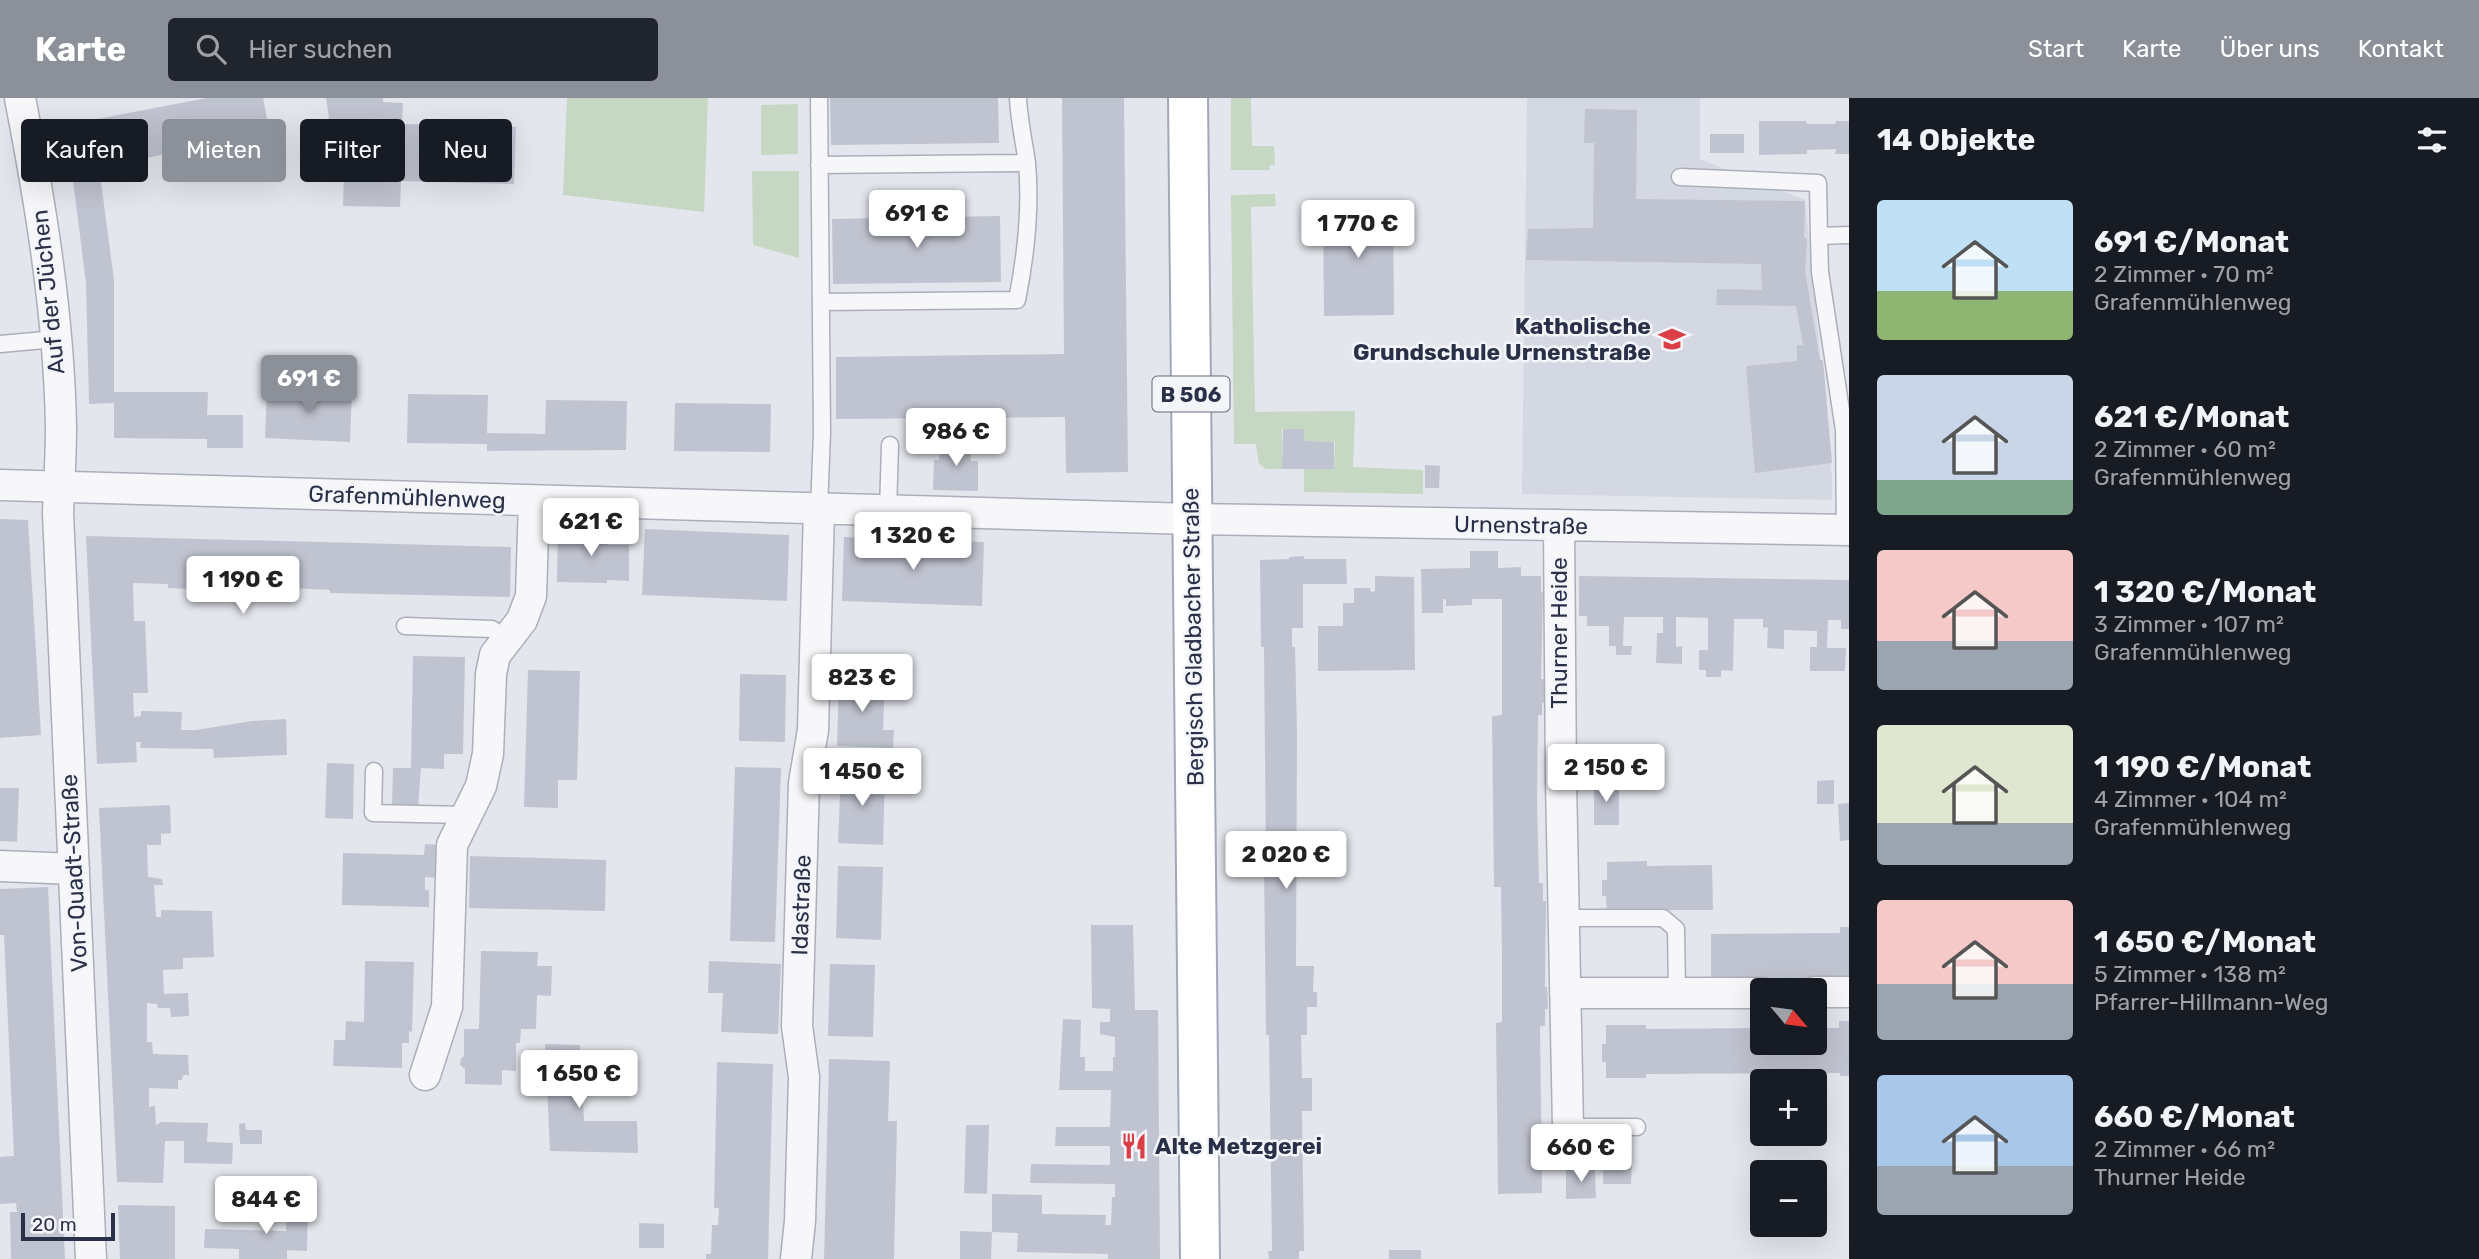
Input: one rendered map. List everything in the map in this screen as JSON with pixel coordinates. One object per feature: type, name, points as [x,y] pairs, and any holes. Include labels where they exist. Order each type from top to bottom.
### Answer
[{"type":"main road","name":"Bergisch Gladbacher Straße","points":[[1188,98],[1200,1259]]},
{"type":"street","name":"Auf der Jüchen","points":[[20,98],[35,174],[56,339],[61,428],[58,487]]},
{"type":"street","name":"Grafenmühlenweg","points":[[0,485],[1192,519]]},
{"type":"street","name":"Von-Quadt-Straße","points":[[58,487],[91,1259]]},
{"type":"street","points":[[425,1075],[447,1007],[452,845],[484,775],[488,754],[491,674],[495,655],[522,620],[531,596],[534,501]]},
{"type":"street","name":"Idastraße","points":[[796,1259],[800,1221],[804,1077],[797,1026],[804,783],[813,730],[819,509]]},
{"type":"street","name":"Urnenstraße","points":[[1192,519],[1847,530]]},
{"type":"street","name":"Thurner Heide","points":[[1559,525],[1568,1127]]},
{"type":"street","points":[[0,866],[74,869]]},
{"type":"street","points":[[1827,992],[1849,992]]},
{"type":"street","points":[[1565,993],[1750,993]]},
{"type":"lane","points":[[819,98],[822,433],[819,509]]},
{"type":"lane","points":[[821,302],[1017,300],[1027,245],[1027,163],[1018,98]]},
{"type":"lane","points":[[819,165],[1027,163]]},
{"type":"lane","points":[[1680,177],[1818,183],[1820,272],[1844,430],[1847,530]]},
{"type":"lane","points":[[1819,236],[1849,235]]},
{"type":"lane","points":[[0,344],[56,339]]},
{"type":"lane","points":[[888,511],[890,445]]},
{"type":"lane","points":[[405,626],[492,629],[506,639]]},
{"type":"lane","points":[[374,771],[373,813],[465,815]]},
{"type":"lane","points":[[1564,918],[1663,918],[1676,929],[1676,993]]},
{"type":"lane","points":[[1568,1127],[1637,1127]]},
{"type":"shaded area","name":"Katholische Grundschule Urnenstraße","points":[[1527,98],[1700,98],[1700,159],[1805,200],[1832,500],[1522,494]]},
{"type":"green space","points":[[567,98],[708,98],[704,212],[563,195]]},
{"type":"green space","points":[[1231,98],[1251,98],[1252,146],[1274,146],[1275,165],[1270,165],[1270,170],[1231,170]]},
{"type":"green space","points":[[798,104],[798,154],[761,155],[761,105]]},
{"type":"green space","points":[[752,171],[799,171],[799,258],[753,245]]},
{"type":"green space","points":[[1275,194],[1276,206],[1251,207],[1255,412],[1355,411],[1353,467],[1423,470],[1423,494],[1304,492],[1304,469],[1334,469],[1335,442],[1304,441],[1304,429],[1282,429],[1282,469],[1266,469],[1259,464],[1256,444],[1234,444],[1231,195]]},
{"type":"building","points":[[207,98],[263,98],[267,119],[162,119],[162,155],[148,158],[148,119],[97,119]]},
{"type":"building","points":[[326,98],[383,98],[383,102],[403,103],[402,119],[329,119]]},
{"type":"building","points":[[830,98],[998,98],[999,143],[831,145]]},
{"type":"building","points":[[1062,98],[1124,98],[1128,472],[1066,473],[1065,417],[836,419],[836,357],[1064,354]]},
{"type":"building","points":[[1585,109],[1637,110],[1636,199],[1805,201],[1805,271],[1820,360],[1823,360],[1832,463],[1755,473],[1746,366],[1797,361],[1797,345],[1803,345],[1796,306],[1716,305],[1717,289],[1762,290],[1761,264],[1526,260],[1528,229],[1593,228],[1594,143],[1584,143]]},
{"type":"building","points":[[1759,121],[1835,124],[1836,121],[1849,121],[1849,154],[1835,154],[1836,149],[1807,150],[1807,154],[1759,155]]},
{"type":"building","points":[[405,124],[419,124],[419,181],[405,181]]},
{"type":"building","points":[[512,127],[516,127],[514,184],[439,182],[512,182]]},
{"type":"building","points":[[1710,134],[1744,134],[1744,153],[1710,153]]},
{"type":"building","points":[[73,182],[101,182],[114,280],[114,392],[208,392],[207,415],[243,415],[243,448],[207,448],[207,439],[114,438],[114,403],[89,404],[86,283]]},
{"type":"building","points":[[344,182],[401,182],[400,207],[343,206]]},
{"type":"building","points":[[1393,204],[1394,315],[1324,316],[1323,205]]},
{"type":"building","points":[[1000,216],[1001,282],[833,284],[832,219]]},
{"type":"building","points":[[267,389],[352,392],[350,442],[265,438]]},
{"type":"building","points":[[408,394],[488,395],[487,433],[545,434],[546,400],[627,401],[626,450],[487,451],[487,444],[407,443]]},
{"type":"building","points":[[675,403],[771,404],[770,452],[674,451]]},
{"type":"building","points":[[1283,429],[1304,429],[1304,441],[1334,442],[1334,469],[1282,469]]},
{"type":"building","points":[[940,441],[971,442],[971,461],[978,461],[978,491],[933,490],[934,460],[939,460]]},
{"type":"building","points":[[1425,465],[1440,466],[1439,488],[1425,488]]},
{"type":"building","points":[[0,519],[28,520],[41,735],[0,738]]},
{"type":"building","points":[[558,529],[577,530],[577,533],[608,533],[608,545],[629,545],[629,581],[557,582]]},
{"type":"building","points":[[645,529],[789,535],[787,601],[642,595]]},
{"type":"building","points":[[86,536],[511,547],[510,597],[330,593],[330,590],[292,588],[216,587],[216,590],[133,583],[134,621],[145,621],[148,693],[133,693],[134,717],[141,716],[141,711],[182,712],[181,730],[286,719],[287,755],[214,758],[213,749],[140,748],[141,742],[136,742],[137,762],[97,764]]},
{"type":"building","points":[[844,537],[984,542],[982,606],[842,601]]},
{"type":"building","points":[[1470,551],[1498,551],[1498,568],[1521,567],[1521,576],[1541,576],[1541,593],[1543,592],[1541,679],[1545,679],[1545,703],[1542,703],[1542,715],[1538,715],[1537,802],[1539,883],[1543,883],[1543,901],[1546,901],[1545,987],[1548,1009],[1545,1009],[1545,1026],[1540,1026],[1542,1193],[1498,1194],[1496,1023],[1502,1022],[1502,957],[1501,887],[1494,887],[1492,716],[1502,715],[1502,599],[1472,599],[1472,605],[1446,606],[1446,599],[1443,599],[1443,613],[1422,613],[1421,569],[1470,568]]},
{"type":"building","points":[[1304,556],[1304,559],[1346,559],[1347,584],[1303,584],[1303,628],[1292,628],[1297,733],[1296,966],[1314,966],[1313,992],[1317,992],[1317,1007],[1307,1007],[1307,1035],[1301,1035],[1302,1078],[1312,1078],[1312,1111],[1302,1111],[1304,1251],[1299,1251],[1299,1259],[1269,1259],[1268,1251],[1272,1251],[1269,1035],[1266,1035],[1264,647],[1261,647],[1260,560]]},
{"type":"building","points":[[1375,576],[1414,577],[1415,670],[1318,671],[1318,626],[1343,626],[1343,603],[1354,603],[1354,588],[1370,588],[1371,592],[1375,591]]},
{"type":"building","points":[[1579,576],[1849,580],[1849,629],[1841,629],[1841,620],[1828,620],[1827,648],[1846,648],[1845,671],[1810,671],[1810,647],[1817,647],[1817,631],[1784,630],[1784,649],[1767,648],[1768,627],[1763,628],[1763,619],[1734,619],[1733,671],[1721,670],[1721,677],[1706,677],[1706,670],[1699,670],[1699,650],[1708,650],[1708,618],[1676,617],[1676,647],[1682,646],[1682,664],[1656,663],[1657,633],[1663,633],[1663,617],[1624,617],[1623,646],[1632,646],[1631,655],[1616,655],[1616,646],[1609,646],[1609,626],[1587,626],[1587,616],[1579,616]]},
{"type":"building","points":[[413,656],[465,657],[463,754],[444,754],[444,769],[421,768],[418,807],[394,806],[393,768],[411,768]]},
{"type":"building","points":[[528,670],[580,671],[577,780],[558,780],[558,808],[524,807]]},
{"type":"building","points":[[740,674],[786,675],[785,742],[739,741]]},
{"type":"building","points":[[839,677],[885,678],[883,730],[894,730],[893,748],[837,746]]},
{"type":"building","points":[[1586,744],[1614,744],[1614,776],[1586,776]]},
{"type":"building","points":[[327,763],[354,764],[353,819],[325,818]]},
{"type":"building","points":[[735,767],[781,768],[775,942],[730,941]]},
{"type":"building","points":[[841,772],[885,773],[883,845],[838,843]]},
{"type":"building","points":[[1834,780],[1834,804],[1817,804],[1817,781]]},
{"type":"building","points":[[1594,784],[1619,784],[1619,825],[1594,825]]},
{"type":"building","points":[[0,788],[19,788],[17,842],[0,841]]},
{"type":"building","points":[[1849,803],[1849,840],[1840,841],[1838,804]]},
{"type":"building","points":[[170,805],[171,833],[161,834],[161,845],[147,845],[148,877],[162,879],[163,885],[154,885],[156,917],[161,917],[161,910],[212,911],[214,957],[183,958],[183,969],[163,970],[164,994],[188,993],[189,1016],[171,1017],[170,1008],[158,1008],[157,1004],[147,1003],[147,1042],[152,1042],[153,1054],[188,1055],[189,1075],[183,1075],[182,1080],[178,1080],[178,1089],[149,1088],[149,1107],[155,1106],[156,1125],[161,1122],[208,1123],[207,1142],[233,1143],[232,1164],[184,1163],[184,1141],[165,1141],[163,1183],[117,1182],[99,808]]},
{"type":"building","points":[[425,844],[440,845],[439,878],[425,877],[425,890],[429,890],[429,907],[342,905],[343,853],[424,855]]},
{"type":"building","points":[[470,856],[606,860],[605,911],[469,908]]},
{"type":"building","points":[[1647,861],[1647,866],[1712,865],[1713,910],[1647,910],[1607,915],[1606,896],[1602,896],[1602,880],[1607,880],[1607,862]]},
{"type":"building","points":[[838,866],[883,867],[881,940],[836,938]]},
{"type":"building","points":[[48,887],[65,1259],[11,1259],[10,1212],[17,1212],[16,1203],[0,1204],[0,1157],[14,1156],[4,935],[0,935],[0,889]]},
{"type":"building","points":[[1091,925],[1133,925],[1135,1010],[1158,1010],[1160,1259],[1108,1259],[1108,1254],[1017,1252],[1018,1233],[992,1232],[992,1194],[1042,1195],[1042,1214],[1106,1215],[1105,1225],[1111,1225],[1115,1184],[1030,1183],[1031,1164],[1110,1165],[1110,1146],[1055,1146],[1056,1127],[1110,1127],[1111,1090],[1059,1090],[1063,1019],[1081,1020],[1080,1057],[1085,1057],[1085,1071],[1113,1071],[1115,1037],[1100,1034],[1100,1022],[1110,1022],[1110,1009],[1092,1008]]},
{"type":"building","points":[[1840,927],[1849,927],[1849,984],[1841,979],[1827,978],[1711,980],[1711,934],[1840,933]]},
{"type":"building","points":[[481,951],[538,952],[537,966],[552,966],[551,996],[537,995],[536,1029],[521,1029],[520,1043],[516,1043],[516,1071],[502,1070],[502,1085],[465,1084],[465,1069],[460,1065],[464,1056],[464,1029],[479,1029]]},
{"type":"building","points":[[365,961],[414,962],[412,1032],[409,1031],[409,1043],[402,1043],[402,1068],[333,1066],[334,1040],[345,1040],[346,1021],[364,1022]]},
{"type":"building","points":[[709,961],[781,964],[778,1034],[721,1032],[723,993],[708,993]]},
{"type":"building","points":[[830,964],[875,965],[873,1037],[828,1036]]},
{"type":"building","points":[[1839,1021],[1849,1021],[1849,1076],[1827,1073],[1827,1069],[1750,1069],[1750,1073],[1646,1074],[1646,1078],[1606,1078],[1606,1062],[1602,1062],[1606,1025],[1646,1025],[1646,1029],[1750,1028],[1750,1055],[1827,1055],[1827,1028],[1839,1028]]},
{"type":"building","points":[[545,1044],[580,1045],[584,1121],[637,1121],[638,1153],[550,1151]]},
{"type":"building","points":[[829,1059],[890,1061],[888,1121],[897,1121],[894,1259],[824,1259]]},
{"type":"building","points":[[717,1062],[773,1064],[768,1259],[706,1259],[706,1254],[711,1254],[712,1225],[718,1225],[719,1208],[714,1208]]},
{"type":"building","points":[[245,1123],[246,1130],[262,1130],[262,1144],[240,1144],[239,1124]]},
{"type":"building","points":[[966,1125],[989,1125],[987,1194],[964,1193]]},
{"type":"building","points":[[1604,1156],[1632,1156],[1631,1184],[1603,1184]]},
{"type":"building","points":[[1566,1170],[1595,1170],[1596,1198],[1566,1199]]},
{"type":"building","points":[[287,1197],[308,1197],[307,1251],[287,1250],[287,1259],[239,1259],[239,1249],[204,1248],[205,1229],[286,1231]]},
{"type":"building","points":[[118,1205],[175,1206],[175,1259],[120,1259]]},
{"type":"building","points":[[639,1223],[664,1224],[664,1248],[639,1248]]},
{"type":"building","points":[[960,1231],[992,1232],[991,1259],[960,1259]]},
{"type":"building","points":[[1389,1250],[1421,1250],[1421,1259],[1389,1259]]},
{"type":"place","name":"Katholische Grundschule Urnenstraße","points":[[1672,339]]},
{"type":"place","name":"Alte Metzgerei","points":[[1134,1146]]}]
